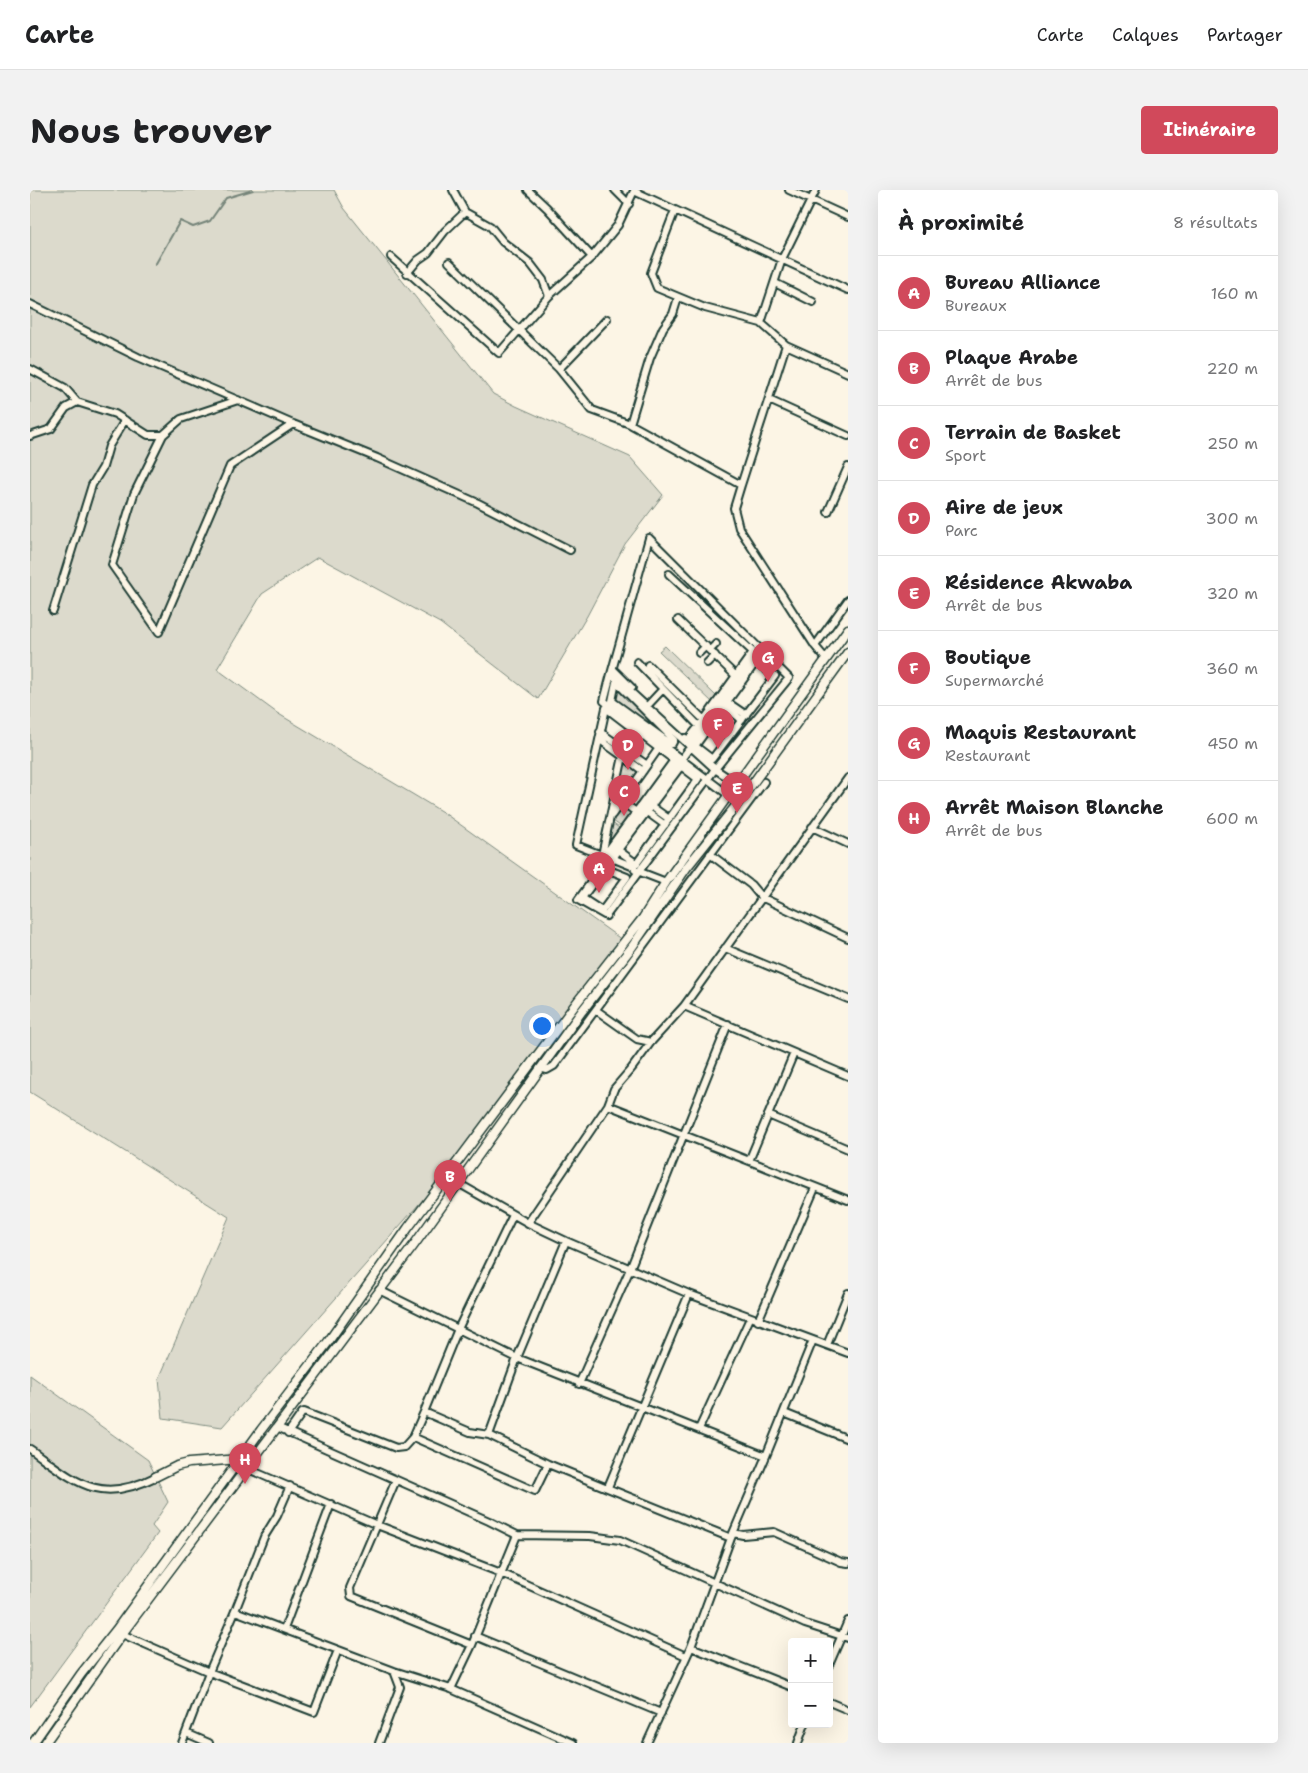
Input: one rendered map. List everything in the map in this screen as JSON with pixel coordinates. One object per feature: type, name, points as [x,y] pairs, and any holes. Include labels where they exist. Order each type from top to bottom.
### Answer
[{"type":"main road","points":[[33,1743],[81,1674],[116,1630],[240,1459],[328,1342],[408,1228],[578,1001],[643,918],[666,882],[848,629]]},
{"type":"main road","points":[[45,1743],[122,1634],[379,1290],[414,1246],[540,1068],[632,947],[687,867],[748,791],[848,652]]},
{"type":"main road","points":[[155,1477],[177,1466],[189,1463],[240,1459]]},
{"type":"street","points":[[453,190],[465,212],[490,226],[503,242],[530,263],[543,280],[549,296]]},
{"type":"street","points":[[528,190],[548,208],[592,257]]},
{"type":"street","points":[[615,190],[629,204]]},
{"type":"street","points":[[789,190],[848,218]]},
{"type":"street","points":[[760,323],[782,259],[816,190]]},
{"type":"street","points":[[391,258],[499,353],[549,296],[592,257],[618,225],[634,191],[848,290]]},
{"type":"street","points":[[676,210],[651,273],[657,288],[678,298],[723,314],[760,323],[786,345],[848,373]]},
{"type":"street","points":[[407,274],[418,260],[428,253],[445,231],[465,212]]},
{"type":"street","points":[[449,262],[558,369],[592,410],[630,424],[741,485]]},
{"type":"street","points":[[774,283],[813,302]]},
{"type":"street","points":[[630,424],[647,364],[663,328],[673,314],[678,298]]},
{"type":"street","points":[[30,304],[138,357],[394,465],[478,503],[570,550]]},
{"type":"street","points":[[558,369],[606,319]]},
{"type":"street","points":[[786,345],[734,508],[739,528],[815,646],[826,659]]},
{"type":"street","points":[[30,369],[65,388],[77,402],[115,414],[148,435],[162,435]]},
{"type":"street","points":[[238,400],[181,419],[162,435],[134,494],[112,565],[160,632],[230,466],[294,424]]},
{"type":"street","points":[[769,400],[848,436]]},
{"type":"street","points":[[30,436],[51,429],[66,408],[77,402]]},
{"type":"street","points":[[53,610],[92,486],[103,467],[109,446],[125,420]]},
{"type":"street","points":[[828,512],[848,467]]},
{"type":"street","points":[[604,857],[573,846],[604,701],[649,538],[789,678],[715,768],[638,871],[606,916],[578,900],[604,857],[604,856],[674,760],[606,708],[602,734],[576,845],[604,857],[638,871],[666,882]]},
{"type":"street","points":[[612,671],[687,741],[753,652],[669,574]]},
{"type":"street","points":[[815,646],[848,600]]},
{"type":"street","points":[[678,620],[736,676]]},
{"type":"street","points":[[706,663],[710,650],[716,644]]},
{"type":"street","points":[[699,653],[710,650]]},
{"type":"street","points":[[604,857],[754,660]]},
{"type":"street","points":[[637,662],[699,726]]},
{"type":"street","points":[[756,662],[775,676],[712,759],[695,746],[726,704],[756,662]]},
{"type":"street","points":[[648,665],[704,720]]},
{"type":"street","points":[[612,671],[690,746],[715,768],[748,791]]},
{"type":"street","points":[[616,682],[674,740],[674,742],[670,744],[612,701],[616,682]]},
{"type":"street","points":[[648,704],[663,689]]},
{"type":"street","points":[[604,701],[739,803]]},
{"type":"street","points":[[726,704],[744,718]]},
{"type":"street","points":[[602,734],[603,742],[645,768]]},
{"type":"street","points":[[602,734],[645,768]]},
{"type":"street","points":[[610,818],[659,748]]},
{"type":"street","points":[[604,857],[623,756]]},
{"type":"street","points":[[681,766],[698,779],[667,822],[636,864],[618,850],[681,766]]},
{"type":"street","points":[[528,1222],[608,1104],[614,1089],[651,1042],[684,1006],[848,778]]},
{"type":"street","points":[[540,1068],[547,1070],[554,1066],[764,782]]},
{"type":"street","points":[[621,802],[636,812]]},
{"type":"street","points":[[649,809],[667,822]]},
{"type":"street","points":[[812,827],[848,844]]},
{"type":"street","points":[[710,854],[750,885],[762,897],[848,938]]},
{"type":"street","points":[[604,868],[628,877],[602,911],[582,898],[604,868]]},
{"type":"street","points":[[724,948],[848,999]]},
{"type":"street","points":[[684,1006],[848,1076]]},
{"type":"street","points":[[596,1010],[637,1039],[651,1042]]},
{"type":"street","points":[[579,1384],[630,1269],[728,1024]]},
{"type":"street","points":[[749,1161],[794,1053]]},
{"type":"street","points":[[608,1104],[848,1200]]},
{"type":"street","points":[[768,1116],[848,1149]]},
{"type":"street","points":[[458,1183],[566,1241],[689,1294],[848,1354]]},
{"type":"street","points":[[758,1321],[815,1188]]},
{"type":"street","points":[[288,1433],[302,1412],[304,1412],[396,1448],[404,1446],[412,1437],[424,1412],[458,1329],[513,1214]]},
{"type":"street","points":[[489,1435],[517,1358],[566,1241]]},
{"type":"street","points":[[379,1290],[517,1358],[766,1456]]},
{"type":"street","points":[[827,1345],[848,1293]]},
{"type":"street","points":[[608,1487],[689,1294]]},
{"type":"street","points":[[699,1430],[750,1318]]},
{"type":"street","points":[[647,1743],[691,1647],[732,1535],[813,1340]]},
{"type":"street","points":[[424,1412],[470,1432],[489,1435],[548,1464],[732,1535],[774,1532],[841,1562],[848,1563]]},
{"type":"street","points":[[784,1413],[848,1439]]},
{"type":"street","points":[[276,1427],[517,1535],[590,1536],[620,1540],[805,1624],[845,1637]]},
{"type":"street","points":[[412,1437],[534,1491],[548,1464]]},
{"type":"street","points":[[30,1449],[76,1482],[93,1488],[120,1489],[141,1484],[155,1477]]},
{"type":"street","points":[[246,1468],[376,1524],[501,1573],[686,1656]]},
{"type":"street","points":[[396,1480],[350,1588],[351,1596],[472,1645]]},
{"type":"street","points":[[182,1743],[264,1537],[277,1516],[290,1486]]},
{"type":"street","points":[[284,1630],[331,1504]]},
{"type":"street","points":[[451,1689],[472,1645],[517,1535]]},
{"type":"street","points":[[235,1611],[394,1671],[451,1689],[573,1743]]},
{"type":"street","points":[[833,1658],[845,1637],[848,1621]]},
{"type":"street","points":[[122,1634],[209,1672],[314,1712],[338,1650]]},
{"type":"street","points":[[475,1636],[661,1714]]},
{"type":"street","points":[[691,1647],[788,1685]]},
{"type":"street","points":[[379,1743],[400,1687],[394,1671]]},
{"type":"street","points":[[833,1704],[848,1710]]},
{"type":"street","points":[[798,1743],[804,1728]]},
{"type":"street","points":[[186,1733],[209,1743]]},
{"type":"shaded area","points":[[30,190],[334,190],[344,208],[493,394],[630,457],[663,495],[625,544],[587,616],[538,699],[440,623],[318,557],[262,594],[217,669],[277,713],[444,813],[625,942],[465,1152],[222,1427],[163,1418],[159,1379],[229,1217],[30,1092]]},
{"type":"shaded area","points":[[665,646],[718,698],[714,704],[659,651]]},
{"type":"shaded area","points":[[617,685],[664,734],[662,735],[614,699]]},
{"type":"shaded area","points":[[625,760],[641,771],[616,807]]},
{"type":"shaded area","points":[[625,805],[635,812],[623,828],[613,821]]},
{"type":"shaded area","points":[[612,823],[622,830],[605,849]]},
{"type":"shaded area","points":[[30,1375],[148,1460],[168,1502],[152,1526],[158,1533],[30,1707]]},
{"type":"waterway","points":[[155,265],[180,221],[193,227],[210,221],[226,198],[253,190]]},
{"type":"place","name":"Maquis Restaurant","points":[[768,682]]},
{"type":"place","name":"Boutique","points":[[718,749]]},
{"type":"place","name":"Aire de jeux","points":[[628,770]]},
{"type":"place","name":"Résidence Akwaba","points":[[737,813]]},
{"type":"place","name":"Terrain de Basket","points":[[624,816]]},
{"type":"place","name":"Bureau Alliance","points":[[599,893]]},
{"type":"place","name":"Plaque Arabe","points":[[450,1201]]},
{"type":"place","name":"Arrêt Maison Blanche","points":[[245,1484]]}]
